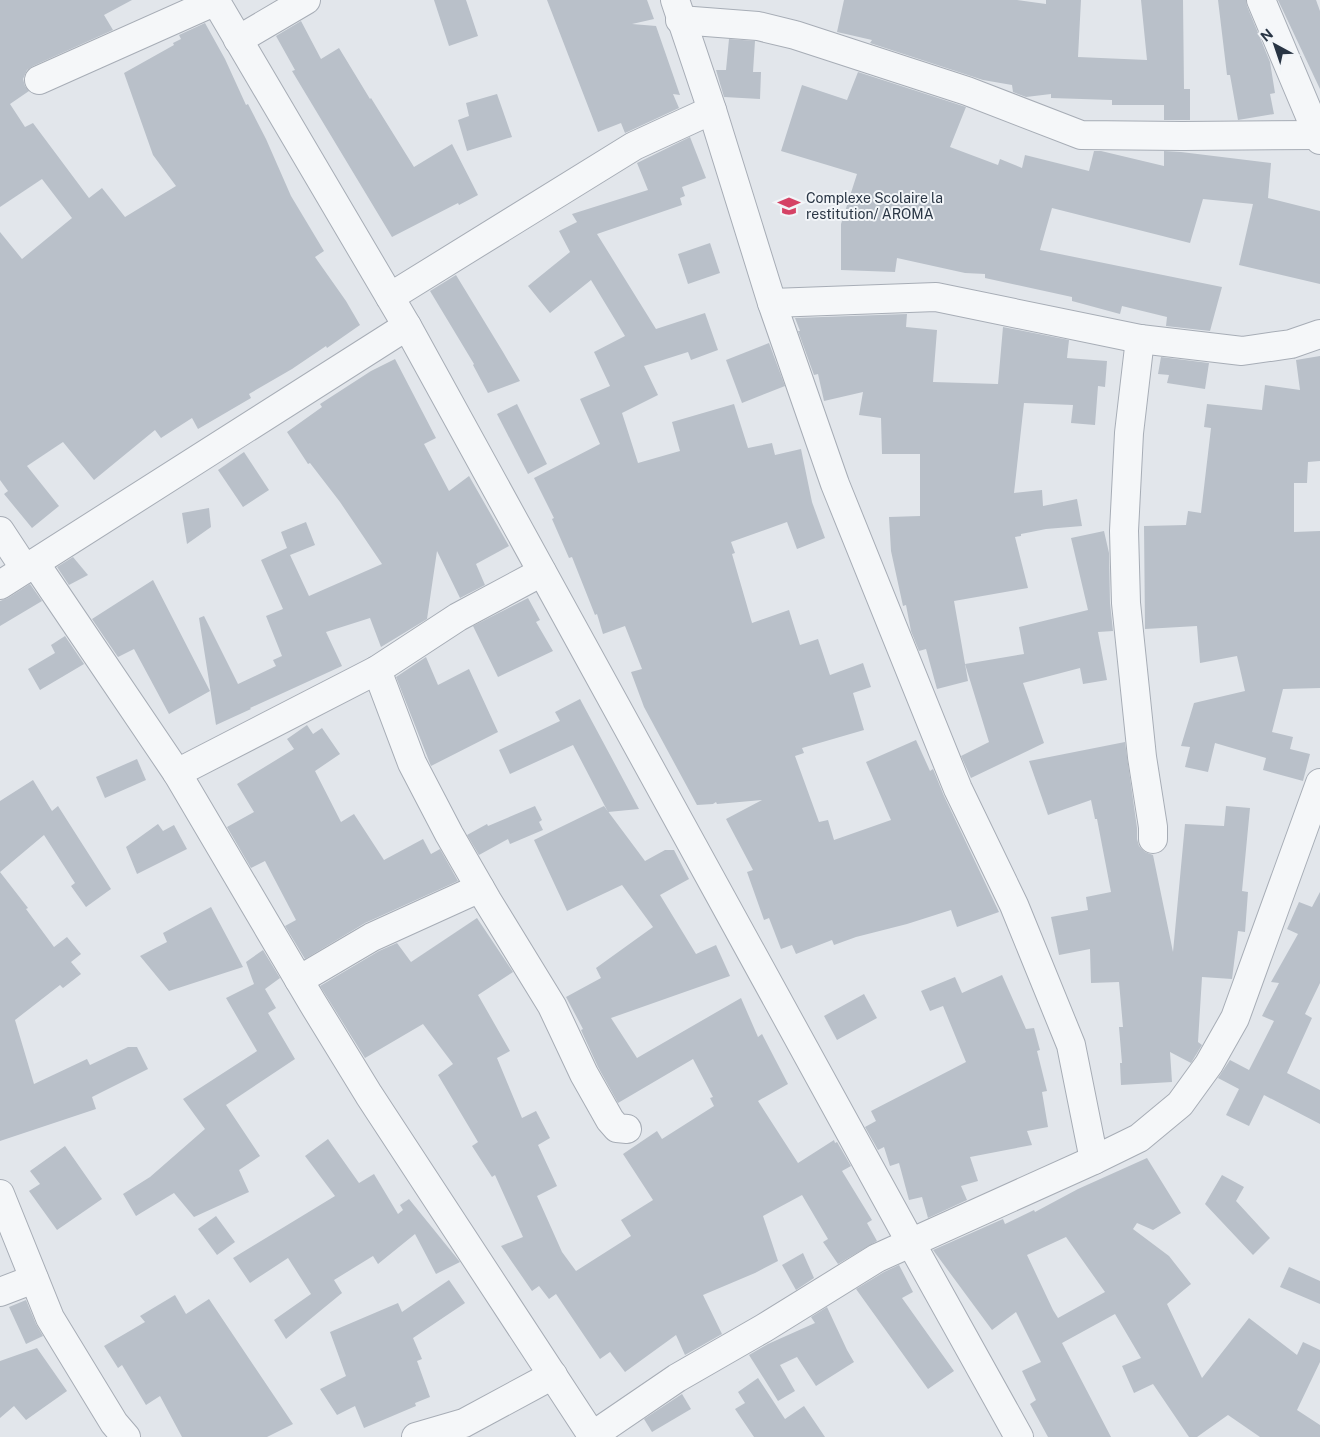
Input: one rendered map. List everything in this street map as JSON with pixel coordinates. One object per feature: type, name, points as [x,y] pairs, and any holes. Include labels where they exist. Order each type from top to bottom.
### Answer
[{"type":"street","points":[[238,40],[306,0]]},
{"type":"street","points":[[677,10],[795,35],[967,92],[1082,135],[1318,137],[1261,0]]},
{"type":"street","points":[[38,80],[216,1],[407,326],[910,1243],[1019,1437]]},
{"type":"street","points":[[677,10],[712,110],[772,302],[835,484],[958,790],[1014,905],[1071,1046],[1094,1160]]},
{"type":"street","points":[[390,297],[634,146],[712,110]]},
{"type":"street","points":[[772,302],[936,297],[1140,339],[1242,351],[1291,344],[1320,334]]},
{"type":"street","points":[[0,585],[407,326]]},
{"type":"street","points":[[1140,339],[1129,433],[1124,531],[1125,576],[1126,604],[1142,757],[1153,827],[1153,839]]},
{"type":"street","points":[[0,531],[30,566],[177,773],[369,1095],[593,1436],[677,1378],[764,1328],[878,1258],[1139,1138],[1180,1104],[1209,1064],[1235,1018],[1320,783]]},
{"type":"street","points":[[177,773],[376,670],[458,617],[542,572]]},
{"type":"street","points":[[376,670],[412,763],[449,834],[552,1006],[584,1074],[610,1120],[617,1128],[627,1130]]},
{"type":"street","points":[[299,980],[372,937],[480,888]]},
{"type":"street","points":[[0,1194],[50,1318],[114,1423],[126,1437]]},
{"type":"street","points":[[0,1292],[34,1279]]},
{"type":"street","points":[[416,1437],[464,1422],[552,1375]]},
{"type":"building","points":[[0,0],[132,0],[104,15],[113,30],[27,70],[23,79],[29,91],[10,104],[25,127],[33,123],[89,198],[102,188],[125,217],[176,186],[153,155],[124,73],[174,45],[173,43],[181,39],[179,35],[205,23],[225,59],[246,105],[248,104],[266,139],[291,196],[324,251],[315,257],[346,301],[360,325],[327,348],[326,346],[292,369],[249,394],[251,398],[198,429],[192,418],[161,438],[155,430],[94,480],[63,442],[27,466],[59,506],[32,528],[4,494],[8,491],[0,480],[0,232],[22,259],[72,218],[42,179],[0,207]]},
{"type":"building","points":[[434,0],[466,0],[478,36],[449,46]]},
{"type":"building","points":[[547,0],[647,0],[654,19],[632,24],[656,26],[680,95],[673,94],[679,108],[625,133],[621,123],[598,132]]},
{"type":"building","points":[[844,0],[1017,0],[1046,4],[1046,0],[1081,0],[1078,57],[1147,60],[1141,0],[1183,0],[1184,89],[1190,89],[1190,120],[1164,120],[1164,105],[1112,105],[1112,100],[1051,98],[1051,94],[1026,97],[1013,92],[1012,85],[983,80],[870,43],[872,40],[837,32]]},
{"type":"building","points":[[1218,0],[1246,0],[1270,62],[1275,93],[1270,94],[1274,114],[1238,120],[1230,75],[1227,75]]},
{"type":"building","points":[[1278,0],[1316,0],[1320,11],[1320,89]]},
{"type":"building","points":[[301,21],[321,59],[339,48],[414,167],[452,144],[478,195],[459,205],[458,203],[392,237],[292,71],[295,70],[276,36]]},
{"type":"building","points":[[729,39],[755,41],[753,72],[761,72],[760,99],[724,97],[716,70],[726,70]]},
{"type":"building","points":[[858,72],[966,107],[950,147],[998,165],[1000,159],[1022,168],[1025,155],[1089,171],[1094,151],[1164,166],[1164,151],[1271,163],[1268,198],[1320,211],[1320,284],[1239,265],[1253,204],[1203,199],[1190,243],[1052,208],[1040,250],[1222,287],[1210,331],[1166,326],[1167,317],[1122,306],[1120,314],[1072,301],[1072,297],[985,278],[985,274],[965,273],[897,258],[895,272],[841,270],[841,224],[857,174],[781,151],[802,85],[847,100]]},
{"type":"building","points":[[497,94],[512,137],[467,151],[458,120],[469,116],[466,103]]},
{"type":"building","points":[[690,137],[706,178],[682,187],[685,196],[680,198],[682,205],[597,234],[656,329],[705,313],[718,350],[691,360],[688,352],[644,366],[658,395],[622,413],[638,463],[680,451],[672,422],[734,404],[748,448],[772,443],[775,455],[801,449],[812,502],[825,538],[797,549],[787,522],[731,542],[735,553],[732,554],[752,623],[789,610],[800,645],[818,639],[830,675],[863,663],[871,687],[853,693],[864,730],[802,748],[804,753],[795,756],[819,822],[828,820],[834,840],[891,820],[866,762],[916,740],[930,771],[933,769],[999,912],[957,927],[951,910],[834,945],[832,940],[796,954],[792,945],[781,949],[769,918],[764,920],[747,872],[753,870],[726,819],[762,800],[717,804],[716,802],[713,804],[697,805],[644,707],[631,672],[642,669],[625,626],[603,634],[597,614],[595,615],[572,557],[569,558],[552,519],[554,518],[534,478],[600,444],[580,399],[610,386],[594,352],[625,336],[591,280],[550,313],[528,286],[570,252],[559,231],[577,222],[572,214],[648,190],[637,163]]},
{"type":"building","points":[[710,243],[720,273],[688,284],[678,254]]},
{"type":"building","points":[[456,275],[520,381],[488,393],[474,364],[430,291]]},
{"type":"building","points":[[907,314],[906,327],[937,330],[933,382],[998,384],[1003,327],[1069,340],[1067,358],[1107,361],[1105,387],[1098,386],[1095,425],[1071,423],[1073,405],[1024,403],[1014,493],[1042,490],[1043,506],[1077,499],[1082,526],[1046,529],[1015,537],[1028,588],[954,601],[968,681],[937,689],[926,649],[919,651],[911,631],[906,605],[903,606],[891,551],[889,517],[920,516],[920,454],[882,454],[881,418],[859,415],[863,392],[824,401],[818,374],[814,375],[795,318]]},
{"type":"building","points":[[769,343],[785,386],[742,403],[726,360]]},
{"type":"building","points":[[1320,356],[1320,461],[1308,462],[1307,483],[1294,483],[1294,532],[1320,531],[1320,688],[1283,689],[1272,732],[1293,737],[1290,749],[1310,754],[1303,781],[1263,770],[1266,758],[1215,743],[1208,772],[1185,767],[1190,747],[1181,746],[1194,703],[1245,691],[1237,656],[1200,663],[1197,626],[1145,629],[1144,526],[1186,525],[1188,511],[1201,513],[1211,428],[1204,427],[1207,404],[1262,410],[1265,385],[1300,390],[1296,360]]},
{"type":"building","points":[[1161,357],[1209,363],[1205,389],[1167,383],[1169,375],[1158,374]]},
{"type":"building","points":[[395,359],[436,438],[424,444],[449,491],[469,476],[509,546],[476,564],[485,585],[460,598],[437,551],[427,619],[381,647],[370,618],[326,632],[342,666],[216,725],[199,618],[204,616],[238,684],[276,666],[273,660],[282,656],[266,616],[283,609],[261,560],[287,548],[281,532],[306,522],[315,545],[290,555],[309,596],[382,564],[340,502],[310,463],[308,464],[287,432],[322,407],[320,404],[371,371]]},
{"type":"building","points":[[517,404],[547,464],[528,474],[497,414]]},
{"type":"building","points":[[244,452],[269,490],[243,507],[218,470]]},
{"type":"building","points":[[209,508],[211,527],[187,544],[182,513]]},
{"type":"building","points":[[1104,531],[1109,553],[1110,603],[1113,631],[1098,632],[1107,680],[1083,684],[1080,668],[1023,683],[1044,743],[971,778],[961,756],[989,742],[965,664],[1024,654],[1019,627],[1088,610],[1071,538]]},
{"type":"building","points":[[73,557],[88,575],[69,585],[57,567]]},
{"type":"building","points":[[153,580],[210,691],[169,714],[134,649],[118,657],[92,619]]},
{"type":"building","points":[[30,584],[42,601],[0,626],[0,601]]},
{"type":"building","points":[[528,598],[540,620],[536,622],[553,651],[498,677],[473,626]]},
{"type":"building","points":[[65,636],[84,664],[40,690],[28,669],[55,653],[51,645]]},
{"type":"building","points":[[426,657],[438,685],[469,669],[498,732],[431,766],[396,677]]},
{"type":"building","points":[[580,699],[639,809],[608,812],[573,745],[510,774],[499,750],[560,721],[555,712]]},
{"type":"building","points":[[307,725],[313,734],[322,728],[340,754],[315,771],[341,822],[354,814],[384,860],[423,839],[431,854],[440,849],[458,881],[365,923],[305,959],[285,926],[296,920],[265,861],[251,868],[227,827],[254,812],[237,784],[294,749],[287,739]]},
{"type":"building","points":[[1125,742],[1137,839],[1139,846],[1145,852],[1153,855],[1173,952],[1185,824],[1224,826],[1226,806],[1250,808],[1242,891],[1248,892],[1245,932],[1238,931],[1232,979],[1202,977],[1198,1042],[1202,1045],[1191,1063],[1170,1052],[1172,1082],[1121,1085],[1120,1063],[1122,1063],[1119,1027],[1123,1027],[1119,982],[1091,983],[1090,949],[1059,955],[1051,917],[1088,910],[1086,897],[1111,892],[1097,819],[1095,819],[1091,800],[1048,815],[1029,761]]},
{"type":"building","points":[[137,759],[146,780],[105,798],[96,777]]},
{"type":"building","points":[[33,780],[52,811],[58,806],[111,889],[86,907],[71,886],[75,883],[44,835],[0,872],[0,801]]},
{"type":"building","points":[[535,806],[542,820],[539,822],[543,830],[510,844],[508,839],[479,855],[467,835],[487,824],[488,826]]},
{"type":"building","points":[[604,806],[645,861],[665,850],[674,850],[689,879],[660,895],[696,954],[716,945],[730,976],[611,1018],[637,1058],[741,998],[758,1037],[762,1034],[788,1084],[758,1101],[798,1163],[834,1140],[835,1143],[837,1142],[851,1166],[842,1171],[872,1220],[867,1223],[877,1241],[838,1264],[823,1242],[828,1239],[802,1195],[763,1216],[778,1261],[703,1295],[722,1334],[685,1355],[676,1335],[625,1372],[610,1352],[600,1359],[556,1294],[549,1299],[539,1286],[532,1291],[501,1246],[523,1237],[495,1175],[492,1177],[472,1146],[478,1142],[438,1075],[453,1064],[423,1024],[365,1058],[320,986],[379,951],[397,943],[411,962],[477,918],[513,972],[478,995],[510,1051],[497,1058],[522,1118],[536,1111],[550,1138],[538,1145],[557,1186],[537,1196],[562,1252],[576,1271],[631,1236],[621,1220],[653,1200],[623,1154],[657,1131],[662,1139],[714,1106],[710,1098],[713,1097],[693,1059],[618,1103],[598,1067],[581,1030],[583,1029],[566,997],[601,978],[596,968],[653,927],[622,885],[567,911],[534,840]]},
{"type":"building","points":[[158,824],[163,831],[174,825],[187,849],[137,874],[126,847]]},
{"type":"building","points":[[0,872],[28,908],[26,909],[54,947],[67,937],[81,954],[71,962],[81,974],[63,988],[60,985],[15,1020],[34,1084],[87,1059],[90,1065],[128,1047],[137,1047],[148,1069],[92,1097],[96,1109],[0,1141]]},
{"type":"building","points":[[1320,892],[1320,983],[1305,1014],[1312,1018],[1287,1073],[1320,1090],[1320,1124],[1264,1095],[1249,1126],[1226,1115],[1239,1089],[1218,1078],[1230,1060],[1249,1070],[1274,1021],[1262,1016],[1279,983],[1271,982],[1298,934],[1287,929],[1299,902],[1312,907]]},
{"type":"building","points":[[211,907],[243,967],[169,991],[140,956],[167,942],[163,933]]},
{"type":"building","points":[[263,950],[280,978],[265,989],[276,1008],[268,1013],[295,1059],[226,1105],[260,1156],[239,1170],[249,1192],[194,1217],[174,1193],[136,1216],[123,1194],[150,1177],[205,1129],[183,1099],[257,1051],[226,998],[254,984],[246,962]]},
{"type":"building","points":[[1002,975],[1026,1029],[1034,1028],[1040,1050],[1037,1051],[1047,1091],[1042,1092],[1048,1127],[1027,1131],[1032,1145],[970,1157],[978,1181],[961,1186],[967,1200],[928,1218],[922,1197],[909,1200],[899,1163],[890,1166],[884,1147],[878,1150],[865,1127],[876,1121],[871,1111],[966,1062],[943,1006],[930,1011],[921,991],[955,977],[962,993]]},
{"type":"building","points":[[864,994],[877,1018],[837,1040],[824,1016]]},
{"type":"building","points":[[328,1139],[359,1183],[374,1174],[398,1214],[403,1210],[400,1205],[409,1199],[460,1262],[436,1274],[415,1234],[378,1264],[373,1256],[334,1280],[342,1293],[286,1339],[274,1320],[311,1294],[288,1258],[250,1283],[233,1258],[335,1196],[305,1156]]},
{"type":"building","points":[[65,1146],[102,1199],[57,1230],[29,1191],[40,1184],[30,1171]]},
{"type":"building","points":[[1147,1158],[1181,1213],[1153,1230],[1137,1223],[1133,1229],[1169,1256],[1191,1284],[1167,1304],[1202,1378],[1249,1318],[1297,1355],[1303,1342],[1320,1350],[1320,1362],[1297,1410],[1320,1425],[1320,1437],[1260,1437],[1228,1415],[1197,1437],[1189,1437],[1153,1384],[1134,1393],[1122,1366],[1141,1358],[1115,1314],[1062,1343],[1111,1437],[1048,1437],[1030,1404],[1036,1400],[1022,1371],[1041,1362],[1016,1312],[992,1330],[933,1250],[1003,1219],[1005,1224],[1034,1210],[1035,1212],[1078,1189]],"holes":[[[1066,1237],[1105,1292],[1058,1318],[1027,1255]]]},
{"type":"building","points":[[1222,1175],[1244,1187],[1236,1201],[1270,1238],[1253,1255],[1205,1204]]},
{"type":"building","points":[[216,1216],[235,1242],[217,1255],[198,1229]]},
{"type":"building","points":[[803,1253],[814,1278],[796,1290],[782,1265]]},
{"type":"building","points":[[899,1265],[913,1292],[902,1298],[954,1371],[928,1389],[856,1289]]},
{"type":"building","points":[[1289,1267],[1320,1281],[1320,1304],[1280,1287]]},
{"type":"building","points":[[449,1280],[465,1303],[413,1338],[422,1359],[417,1361],[430,1397],[415,1403],[416,1406],[364,1428],[355,1406],[337,1415],[320,1389],[346,1376],[330,1332],[398,1303],[402,1312]]},
{"type":"building","points":[[175,1295],[186,1314],[209,1299],[293,1424],[267,1437],[182,1437],[160,1396],[146,1405],[122,1365],[118,1368],[104,1346],[145,1322],[140,1316]]},
{"type":"building","points":[[26,1300],[43,1336],[26,1344],[9,1307]]},
{"type":"building","points":[[827,1307],[854,1362],[816,1386],[797,1357],[780,1365],[795,1391],[778,1401],[749,1355],[768,1344],[815,1323],[811,1317]]},
{"type":"building","points":[[37,1348],[67,1391],[26,1420],[14,1406],[0,1418],[0,1361]]},
{"type":"building","points":[[758,1378],[785,1419],[804,1406],[825,1437],[754,1437],[735,1409],[745,1403],[738,1392]]},
{"type":"building","points":[[682,1394],[691,1409],[652,1432],[644,1419]]},
{"type":"place","name":"Complexe Scolaire la restitution/ AROMA","points":[[789,206]]}]
